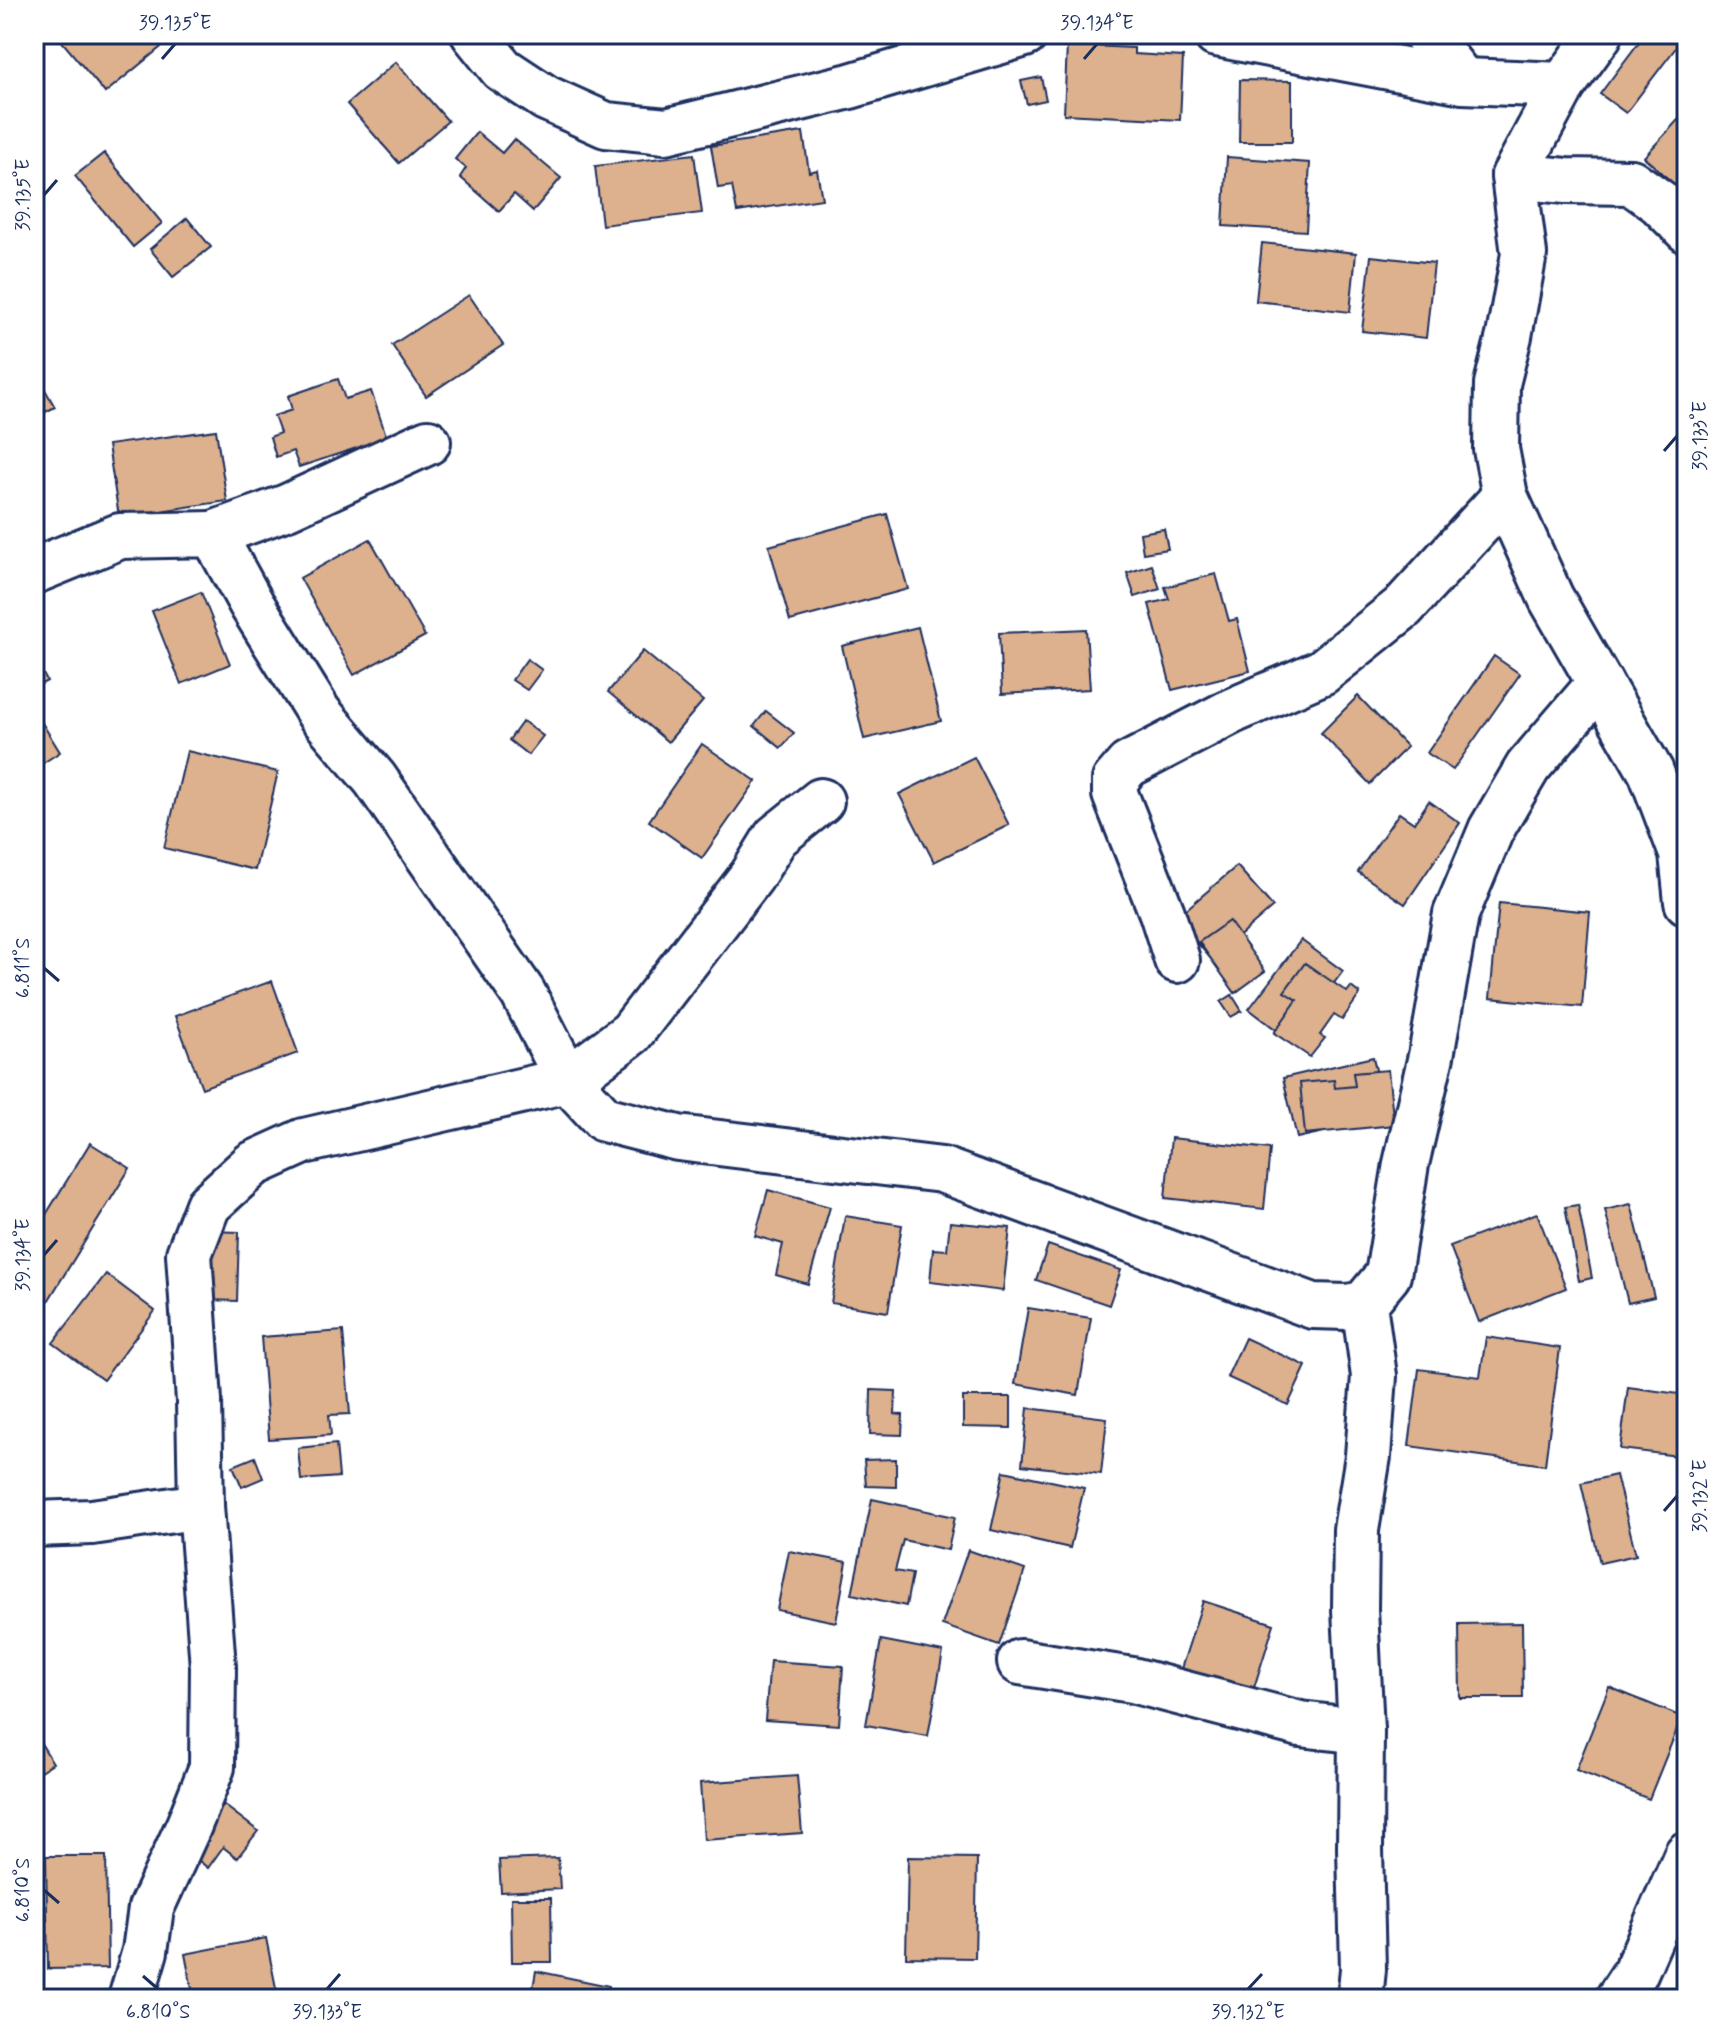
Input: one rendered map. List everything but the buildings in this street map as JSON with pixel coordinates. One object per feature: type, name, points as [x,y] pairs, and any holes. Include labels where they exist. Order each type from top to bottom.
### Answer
[{"type":"street","points":[[474,34],[502,69],[546,98],[606,125],[666,131],[850,86],[1025,34]]},
{"type":"street","points":[[1216,34],[1463,81],[1563,85]]},
{"type":"street","points":[[1426,34],[1463,81]]},
{"type":"street","points":[[1600,34],[1563,85],[1514,176],[1524,254],[1497,384],[1496,449],[1505,496],[1551,598],[1651,772],[1684,853],[1687,902]]},
{"type":"street","points":[[1514,176],[1631,182],[1659,202],[1687,230]]},
{"type":"street","points":[[34,571],[120,536],[213,534],[287,507],[428,442]]},
{"type":"street","points":[[1177,960],[1162,913],[1125,825],[1115,794],[1115,780],[1128,765],[1232,711],[1322,672],[1403,607],[1505,496]]},
{"type":"street","points":[[213,534],[252,605],[319,713],[375,779],[523,993],[568,1080],[604,1119],[678,1138],[942,1170],[1313,1306],[1364,1304],[1388,1275],[1406,1164],[1431,1056],[1456,914],[1491,830],[1528,767],[1600,683]]},
{"type":"street","points":[[131,1999],[145,1951],[151,1908],[212,1767],[213,1667],[201,1506],[199,1401],[189,1254],[208,1205],[253,1164],[304,1141],[568,1080],[631,1033],[752,876],[776,837],[821,801]]},
{"type":"street","points":[[1360,1999],[1363,1969],[1361,1731],[1355,1609],[1356,1530],[1368,1456],[1374,1376],[1364,1304]]},
{"type":"street","points":[[34,1524],[92,1522],[201,1506]]},
{"type":"street","points":[[1020,1662],[1132,1680],[1300,1724],[1361,1731]]},
{"type":"street","points":[[1618,1999],[1635,1973],[1687,1854]]}]
